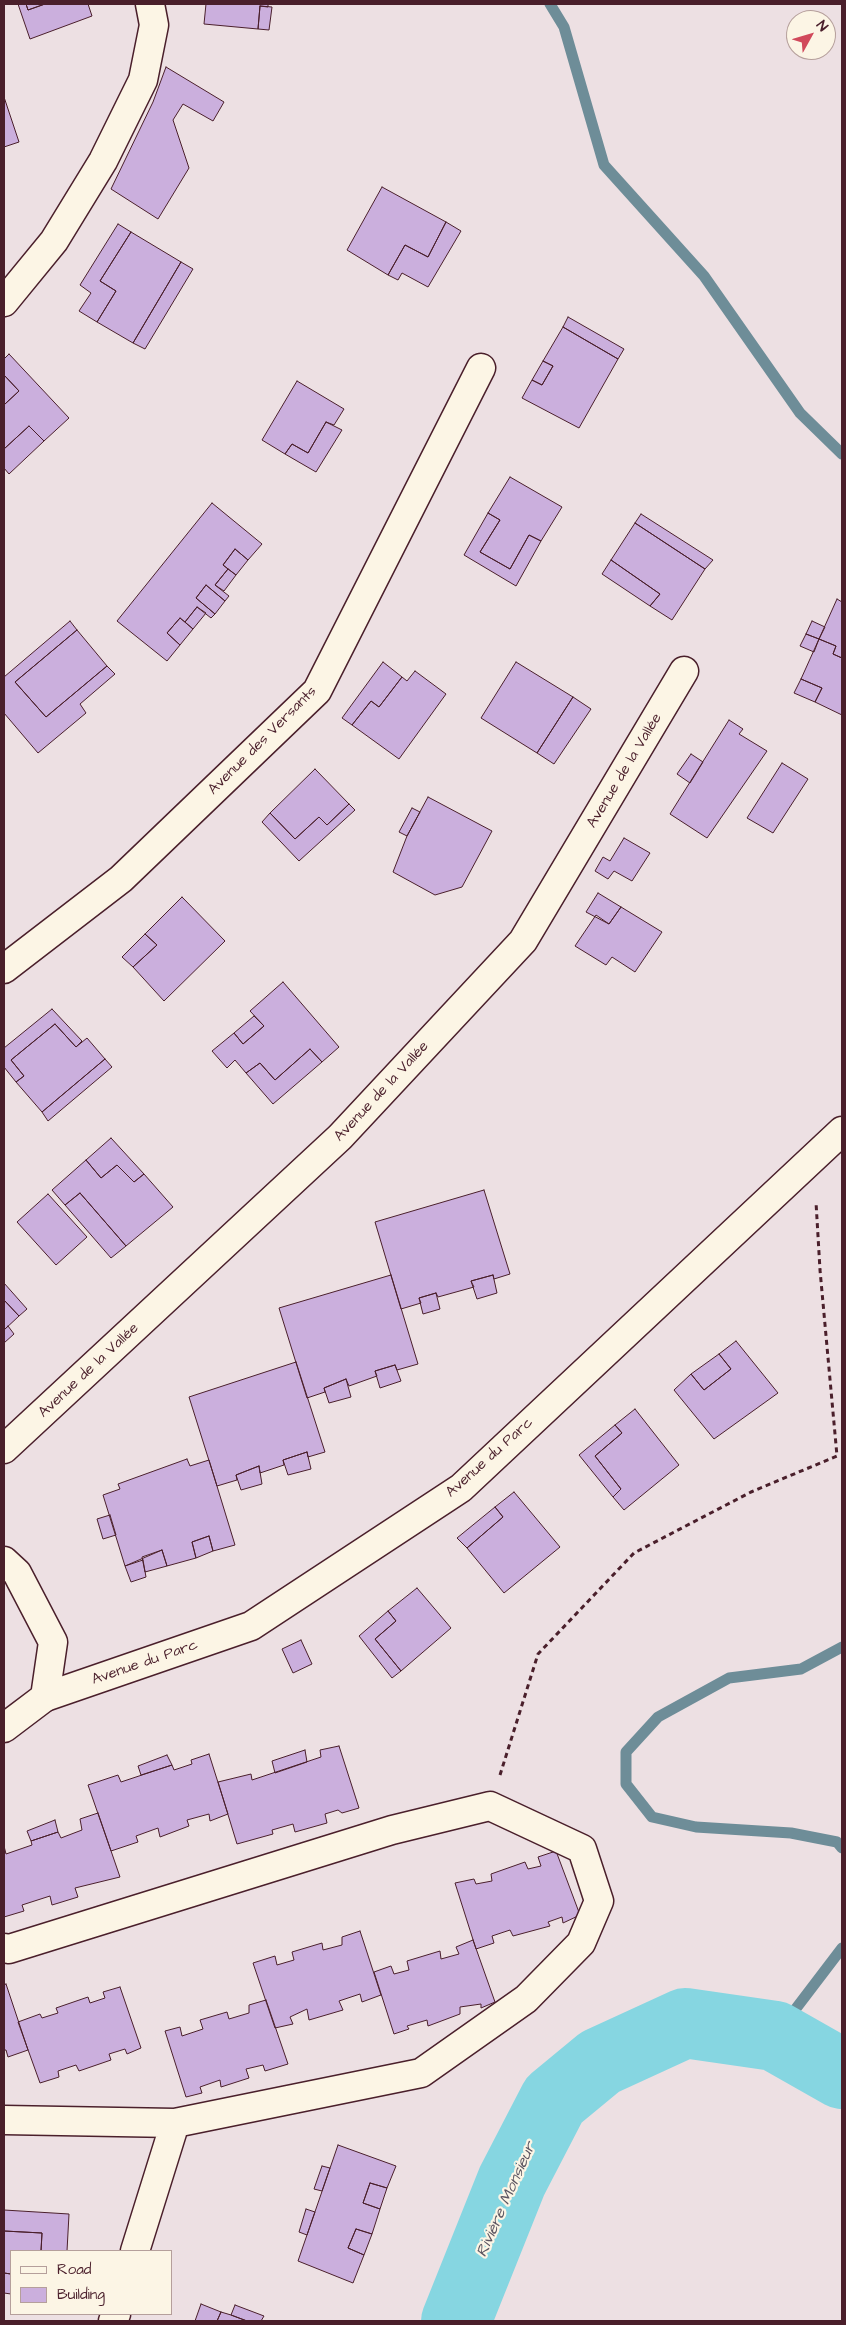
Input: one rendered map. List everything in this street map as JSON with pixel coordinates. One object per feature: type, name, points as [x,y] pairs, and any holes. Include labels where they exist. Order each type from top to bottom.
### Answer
[{"type":"street","points":[[4,302],[54,241],[103,161],[143,80],[154,25],[150,4]]},
{"type":"street","name":"Avenue des Versants","points":[[4,969],[121,879],[317,691],[481,368]]},
{"type":"street","name":"Avenue de la Vallée","points":[[4,1449],[340,1137],[523,941],[684,671]]},
{"type":"street","name":"Avenue du Parc","points":[[4,1728],[45,1698],[251,1626],[460,1488],[842,1131]]},
{"type":"street","points":[[4,1561],[17,1573],[53,1642],[45,1698]]},
{"type":"street","points":[[4,1948],[9,1949],[392,1830],[490,1806],[582,1849],[599,1901],[581,1943],[526,1999],[422,2072],[175,2123],[4,2120]]},
{"type":"street","points":[[135,2250],[175,2123]]},
{"type":"path","points":[[490,1806],[538,1654],[634,1553],[752,1492],[838,1456],[820,1270],[814,1157]]},
{"type":"building","points":[[18,4],[26,4],[28,10],[45,4],[88,4],[92,16],[30,39]]},
{"type":"building","points":[[26,4],[45,4],[28,10]]},
{"type":"building","points":[[206,4],[268,4],[268,7],[260,6],[258,29],[204,24]]},
{"type":"building","points":[[260,6],[272,7],[269,30],[258,29]]},
{"type":"building","points":[[166,67],[224,102],[213,121],[183,104],[173,120],[189,168],[158,219],[111,189],[153,102]]},
{"type":"building","points":[[4,97],[19,142],[4,147]]},
{"type":"building","points":[[382,187],[446,222],[428,257],[405,245],[388,275],[347,250]]},
{"type":"building","points":[[446,222],[461,231],[428,287],[402,273],[398,280],[388,275],[405,245],[428,257]]},
{"type":"building","points":[[118,224],[131,232],[100,281],[116,291],[97,322],[79,311],[91,293],[80,285]]},
{"type":"building","points":[[131,232],[181,262],[133,343],[97,322],[116,291],[100,281]]},
{"type":"building","points":[[181,262],[193,269],[145,349],[133,343]]},
{"type":"building","points":[[568,317],[624,349],[618,359],[563,327]]},
{"type":"building","points":[[563,327],[618,359],[579,428],[522,398],[532,380],[542,385],[553,366],[543,361]]},
{"type":"building","points":[[9,354],[69,418],[44,441],[29,426],[4,449],[4,403],[19,391],[4,375],[4,359]]},
{"type":"building","points":[[543,361],[553,366],[542,385],[532,380]]},
{"type":"building","points":[[4,375],[19,391],[5,404],[4,403]]},
{"type":"building","points":[[297,381],[344,409],[334,425],[326,422],[308,453],[292,444],[285,454],[262,440]]},
{"type":"building","points":[[326,422],[342,430],[316,472],[285,454],[292,444],[308,453]]},
{"type":"building","points":[[29,426],[44,441],[9,474],[4,468],[4,449]]},
{"type":"building","points":[[510,477],[562,507],[541,541],[529,535],[510,569],[480,552],[500,520],[488,513]]},
{"type":"building","points":[[212,503],[262,544],[248,560],[235,549],[223,565],[228,569],[215,585],[229,596],[225,601],[206,585],[196,598],[215,614],[211,618],[197,607],[185,622],[180,618],[167,633],[180,645],[167,661],[117,621]]},
{"type":"building","points":[[488,513],[500,520],[480,552],[510,569],[529,535],[541,541],[516,586],[464,555]]},
{"type":"building","points":[[641,514],[713,560],[705,569],[635,523]]},
{"type":"building","points":[[635,523],[705,569],[672,620],[650,606],[660,594],[611,560]]},
{"type":"building","points":[[235,549],[248,560],[236,575],[223,565]]},
{"type":"building","points":[[611,560],[660,594],[650,606],[602,574]]},
{"type":"building","points":[[228,569],[236,575],[224,591],[215,585]]},
{"type":"building","points":[[206,585],[225,601],[215,614],[196,598]]},
{"type":"building","points":[[837,599],[842,602],[842,658],[833,654],[836,646],[819,639]]},
{"type":"building","points":[[197,607],[206,613],[193,629],[185,622]]},
{"type":"building","points":[[180,618],[193,629],[180,645],[167,633]]},
{"type":"building","points":[[70,621],[77,630],[15,682],[46,717],[107,666],[115,674],[80,704],[86,713],[38,753],[4,713],[4,677]]},
{"type":"building","points":[[812,621],[825,627],[819,639],[806,634]]},
{"type":"building","points":[[77,630],[107,666],[46,717],[15,682]]},
{"type":"building","points":[[806,634],[819,639],[814,652],[800,646]]},
{"type":"building","points":[[819,639],[836,646],[833,654],[842,658],[842,715],[815,702],[822,688],[801,679]]},
{"type":"building","points":[[383,662],[402,677],[379,707],[371,701],[352,725],[342,718]]},
{"type":"building","points":[[516,662],[573,697],[537,753],[481,718]]},
{"type":"building","points":[[415,671],[446,694],[399,759],[352,725],[371,701],[379,707],[402,677],[407,681]]},
{"type":"building","points":[[801,679],[822,688],[815,702],[794,693]]},
{"type":"building","points":[[573,697],[591,709],[554,764],[537,753]]},
{"type":"building","points":[[729,720],[743,729],[739,734],[767,751],[707,838],[670,814]]},
{"type":"building","points":[[691,754],[703,762],[690,783],[677,774]]},
{"type":"building","points":[[782,763],[808,779],[773,833],[747,818]]},
{"type":"building","points":[[315,769],[349,804],[327,825],[319,817],[295,839],[270,813]]},
{"type":"building","points":[[428,797],[492,831],[462,887],[435,895],[393,872],[407,836]]},
{"type":"building","points":[[349,804],[355,810],[299,861],[262,822],[270,813],[295,839],[319,817],[327,825]]},
{"type":"building","points":[[412,808],[420,812],[407,836],[399,832]]},
{"type":"building","points":[[624,838],[650,853],[632,881],[614,871],[608,879],[595,871],[603,857],[610,861]]},
{"type":"building","points":[[598,893],[621,907],[609,924],[586,912]]},
{"type":"building","points":[[182,897],[225,941],[164,1001],[133,967],[157,945],[145,934]]},
{"type":"building","points":[[621,907],[662,932],[635,972],[612,957],[606,965],[575,946],[596,915],[609,924]]},
{"type":"building","points":[[145,934],[157,945],[133,967],[122,957]]},
{"type":"building","points":[[283,982],[339,1047],[322,1062],[310,1049],[275,1080],[260,1063],[246,1073],[235,1060],[227,1068],[212,1051],[234,1033],[243,1044],[264,1026],[250,1011]]},
{"type":"building","points":[[52,1009],[82,1041],[76,1047],[55,1024],[11,1060],[24,1076],[16,1082],[4,1067],[4,1048]]},
{"type":"building","points":[[254,1016],[264,1026],[243,1044],[234,1033]]},
{"type":"building","points":[[55,1024],[76,1047],[87,1038],[105,1059],[42,1112],[16,1082],[24,1076],[11,1060]]},
{"type":"building","points":[[310,1049],[322,1062],[273,1104],[246,1073],[260,1063],[275,1080]]},
{"type":"building","points":[[105,1059],[112,1067],[48,1121],[42,1112]]},
{"type":"building","points":[[111,1138],[144,1174],[134,1182],[117,1165],[101,1178],[86,1160]]},
{"type":"building","points":[[86,1160],[101,1178],[117,1165],[134,1182],[144,1174],[173,1207],[126,1246],[80,1193],[65,1205],[52,1190]]},
{"type":"building","points":[[484,1190],[510,1274],[494,1279],[493,1275],[471,1281],[474,1287],[438,1297],[436,1293],[419,1298],[421,1303],[401,1309],[375,1222]]},
{"type":"building","points":[[80,1193],[126,1246],[111,1258],[65,1205]]},
{"type":"building","points":[[48,1194],[87,1237],[56,1265],[17,1222]]},
{"type":"building","points":[[391,1275],[418,1364],[397,1370],[395,1365],[375,1371],[377,1376],[349,1386],[346,1379],[324,1388],[325,1392],[307,1398],[279,1308]]},
{"type":"building","points":[[493,1275],[497,1293],[477,1299],[471,1281]]},
{"type":"building","points":[[4,1283],[27,1309],[19,1316],[4,1300]]},
{"type":"building","points":[[436,1293],[440,1309],[423,1314],[419,1298]]},
{"type":"building","points":[[4,1300],[19,1316],[4,1330]]},
{"type":"building","points":[[8,1326],[14,1334],[4,1343],[4,1330]]},
{"type":"building","points":[[736,1341],[778,1393],[714,1439],[674,1390],[691,1374],[704,1390],[731,1369],[719,1354]]},
{"type":"building","points":[[719,1354],[731,1369],[704,1390],[691,1374]]},
{"type":"building","points":[[296,1362],[325,1452],[308,1457],[307,1452],[283,1460],[284,1465],[260,1473],[259,1466],[236,1475],[237,1480],[217,1486],[189,1397]]},
{"type":"building","points":[[395,1365],[401,1381],[380,1388],[375,1371]]},
{"type":"building","points":[[346,1379],[351,1397],[329,1403],[324,1388]]},
{"type":"building","points":[[635,1409],[679,1465],[624,1510],[613,1497],[621,1489],[595,1456],[622,1433],[615,1425]]},
{"type":"building","points":[[615,1425],[622,1433],[595,1456],[621,1489],[613,1497],[579,1455]]},
{"type":"building","points":[[307,1452],[311,1469],[288,1475],[283,1460]]},
{"type":"building","points":[[187,1459],[190,1466],[209,1460],[235,1545],[213,1551],[209,1536],[192,1542],[196,1558],[167,1566],[162,1550],[125,1566],[103,1495],[120,1489],[118,1484]]},
{"type":"building","points":[[259,1466],[262,1484],[241,1490],[236,1475]]},
{"type":"building","points":[[514,1492],[560,1547],[504,1593],[467,1548],[503,1517],[495,1507]]},
{"type":"building","points":[[495,1507],[503,1517],[467,1548],[457,1538]]},
{"type":"building","points":[[110,1515],[116,1535],[103,1539],[97,1519]]},
{"type":"building","points":[[209,1536],[213,1551],[196,1558],[192,1542]]},
{"type":"building","points":[[162,1550],[167,1566],[145,1572],[142,1557]]},
{"type":"building","points":[[143,1560],[146,1577],[131,1582],[125,1566]]},
{"type":"building","points":[[417,1588],[451,1628],[401,1671],[375,1639],[396,1621],[388,1611]]},
{"type":"building","points":[[388,1611],[396,1621],[375,1639],[401,1671],[392,1678],[359,1636]]},
{"type":"building","points":[[301,1640],[312,1664],[293,1673],[282,1649]]},
{"type":"building","points":[[339,1746],[359,1808],[342,1813],[338,1810],[325,1814],[327,1823],[295,1832],[293,1824],[272,1830],[273,1834],[237,1844],[218,1782],[251,1774],[252,1780],[321,1757],[320,1750]]},
{"type":"building","points":[[305,1750],[307,1762],[275,1773],[272,1761]]},
{"type":"building","points":[[209,1754],[228,1814],[210,1821],[209,1814],[187,1820],[189,1826],[160,1837],[158,1828],[136,1836],[138,1842],[111,1851],[88,1785],[118,1775],[121,1782],[172,1765],[174,1770],[192,1764],[191,1760]]},
{"type":"building","points":[[167,1755],[172,1765],[141,1775],[138,1766]]},
{"type":"building","points":[[98,1813],[120,1877],[75,1888],[78,1897],[52,1905],[50,1896],[22,1905],[24,1911],[4,1917],[4,1846],[6,1854],[32,1845],[31,1841],[58,1832],[61,1838],[82,1830],[80,1819]]},
{"type":"building","points":[[55,1820],[58,1832],[31,1841],[27,1831]]},
{"type":"building","points":[[556,1851],[580,1915],[563,1923],[562,1917],[548,1922],[550,1926],[513,1936],[510,1930],[492,1936],[494,1943],[476,1949],[455,1883],[474,1879],[476,1884],[492,1881],[491,1874],[525,1862],[528,1869],[541,1866],[538,1857]]},
{"type":"building","points":[[360,1931],[381,1995],[362,2002],[360,1994],[339,2001],[343,2010],[309,2020],[307,2009],[290,2017],[293,2024],[275,2028],[253,1963],[275,1956],[277,1965],[294,1960],[292,1952],[322,1943],[323,1950],[342,1945],[342,1937]]},
{"type":"building","points":[[473,1940],[495,2002],[481,2008],[481,2004],[460,2007],[460,2014],[428,2026],[427,2020],[407,2026],[409,2029],[394,2034],[374,1972],[391,1966],[394,1974],[409,1970],[407,1961],[440,1951],[441,1959],[459,1954],[456,1947]]},
{"type":"building","points":[[6,1984],[28,2050],[8,2057],[6,2050],[4,2050],[4,1985]]},
{"type":"building","points":[[120,1987],[141,2048],[127,2054],[125,2049],[109,2054],[111,2060],[79,2071],[76,2065],[58,2071],[59,2077],[40,2083],[18,2022],[40,2014],[42,2018],[58,2013],[56,2008],[88,1997],[90,2003],[105,1998],[103,1992]]},
{"type":"building","points":[[266,2000],[288,2064],[265,2071],[263,2065],[246,2069],[249,2078],[221,2087],[220,2080],[200,2087],[202,2093],[186,2097],[165,2031],[180,2027],[182,2036],[203,2029],[200,2020],[227,2012],[229,2019],[249,2013],[249,2005]]},
{"type":"building","points":[[338,2145],[396,2166],[387,2188],[370,2183],[363,2203],[380,2209],[372,2234],[356,2229],[348,2248],[364,2255],[353,2283],[298,2261]]},
{"type":"building","points":[[322,2166],[330,2168],[322,2191],[314,2189]]},
{"type":"building","points":[[370,2183],[387,2188],[380,2209],[363,2203]]},
{"type":"building","points":[[306,2209],[315,2212],[307,2235],[299,2232]]},
{"type":"building","points":[[4,2210],[69,2214],[67,2250],[41,2250],[42,2233],[4,2231]]},
{"type":"building","points":[[356,2229],[372,2234],[364,2255],[348,2248]]},
{"type":"building","points":[[4,2231],[42,2233],[41,2250],[10,2250],[10,2274],[4,2273]]},
{"type":"building","points":[[4,2273],[10,2274],[10,2294],[4,2293]]},
{"type":"building","points":[[201,2304],[221,2312],[217,2321],[195,2321]]},
{"type":"building","points":[[235,2305],[264,2316],[261,2321],[247,2321],[231,2315]]},
{"type":"building","points":[[221,2312],[231,2315],[247,2321],[217,2321]]},
{"type":"waterway","points":[[550,4],[564,27],[604,165],[704,276],[800,413],[842,454]]},
{"type":"waterway","points":[[842,1647],[801,1669],[729,1678],[658,1717],[626,1752],[626,1784],[652,1817],[696,1827],[791,1833],[837,1842],[842,1848]]},
{"type":"waterway","points":[[775,2036],[842,1948]]},
{"type":"waterway","name":"Rivière Monsieur","points":[[456,2321],[512,2181],[554,2100],[600,2062],[685,2023],[775,2036],[842,2074]]}]
